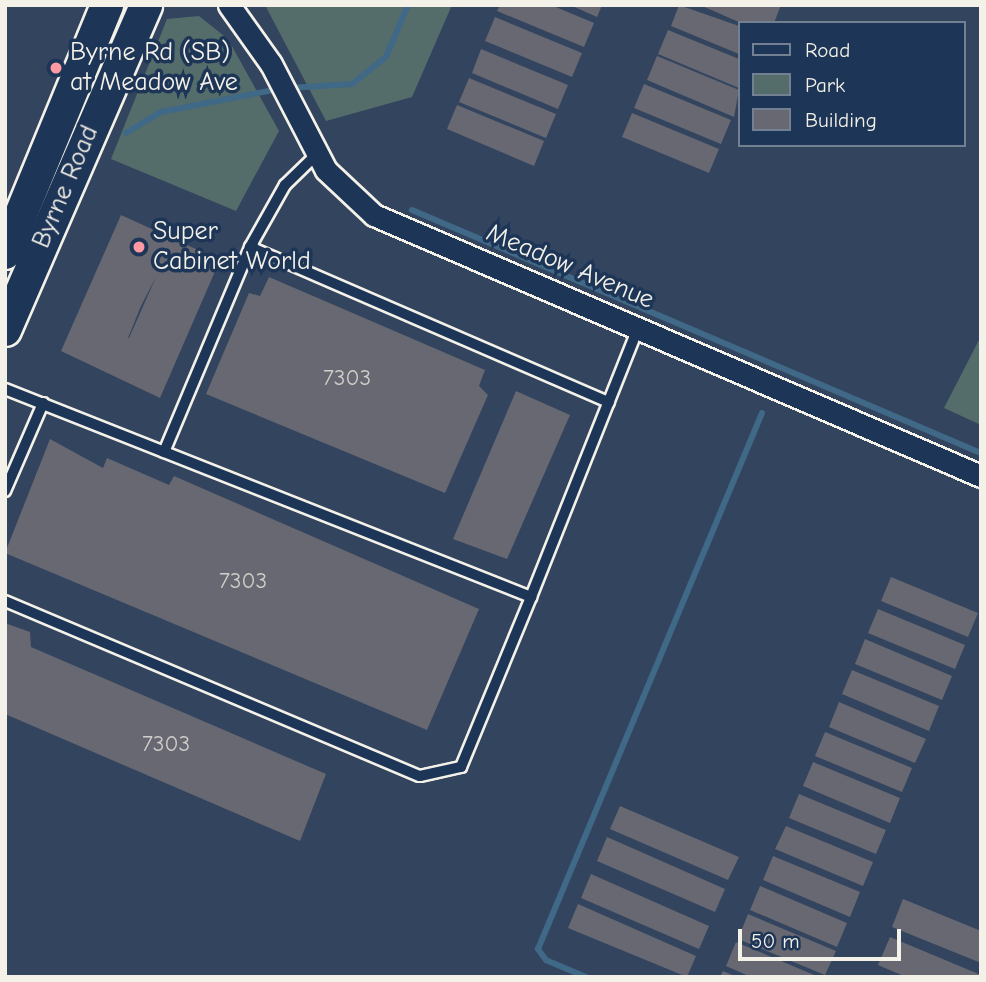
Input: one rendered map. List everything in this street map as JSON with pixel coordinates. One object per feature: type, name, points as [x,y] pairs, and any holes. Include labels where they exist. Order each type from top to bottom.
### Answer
[{"type":"main road","name":"Byrne Road","points":[[5,253],[107,5]]},
{"type":"main road","name":"Byrne Road","points":[[5,330],[146,5]]},
{"type":"street","name":"Meadow Avenue","points":[[229,5],[271,64],[317,153],[337,185],[374,215],[639,326],[981,476]]},
{"type":"lane","points":[[164,452],[250,247],[285,185],[317,153]]},
{"type":"lane","points":[[250,247],[609,402]]},
{"type":"lane","points":[[5,601],[420,776],[461,767],[639,326]]},
{"type":"lane","points":[[5,388],[531,597]]},
{"type":"lane","points":[[5,491],[43,403]]},
{"type":"green space","points":[[265,5],[452,5],[412,97],[326,121]]},
{"type":"green space","points":[[199,16],[228,39],[279,131],[236,211],[111,159],[167,19]]},
{"type":"green space","points":[[981,336],[981,425],[944,408]]},
{"type":"building","points":[[500,5],[551,5],[594,23],[584,47],[497,11]]},
{"type":"building","points":[[570,5],[602,5],[597,17]]},
{"type":"building","points":[[679,5],[738,26],[738,54],[671,26]]},
{"type":"building","points":[[700,5],[781,5],[775,21],[738,22]]},
{"type":"building","points":[[495,17],[582,53],[572,77],[485,41]]},
{"type":"building","points":[[668,30],[738,59],[738,88],[658,54]]},
{"type":"building","points":[[481,49],[568,85],[558,109],[472,73]]},
{"type":"building","points":[[657,56],[738,90],[734,117],[647,80]]},
{"type":"building","points":[[469,78],[556,114],[546,138],[459,102]]},
{"type":"building","points":[[644,84],[731,120],[721,144],[634,108]]},
{"type":"building","points":[[457,105],[544,141],[534,166],[447,129]]},
{"type":"building","points":[[632,113],[719,149],[709,173],[622,137]]},
{"type":"building","points":[[121,215],[220,260],[160,398],[61,351]],"holes":[[[156,277],[129,338],[141,306]]]},
{"type":"building","points":[[269,277],[485,370],[479,386],[488,395],[445,493],[206,394],[249,293],[260,296]]},
{"type":"building","points":[[516,391],[570,415],[507,559],[453,539]]},
{"type":"building","points":[[50,439],[103,468],[107,458],[169,485],[174,476],[479,609],[427,730],[5,553]]},
{"type":"building","points":[[891,577],[978,613],[968,637],[881,601]]},
{"type":"building","points":[[878,609],[965,645],[955,669],[868,633]]},
{"type":"building","points":[[5,623],[30,632],[31,647],[326,774],[300,841],[5,714]]},
{"type":"building","points":[[865,639],[952,676],[942,700],[855,664]]},
{"type":"building","points":[[852,670],[939,706],[929,731],[842,694]]},
{"type":"building","points":[[839,702],[926,739],[915,763],[829,727]]},
{"type":"building","points":[[825,732],[912,768],[902,792],[815,756]]},
{"type":"building","points":[[813,762],[900,798],[890,823],[803,786]]},
{"type":"building","points":[[799,794],[886,830],[876,854],[789,818]]},
{"type":"building","points":[[620,806],[739,857],[728,880],[610,829]]},
{"type":"building","points":[[786,826],[873,862],[863,886],[775,849]]},
{"type":"building","points":[[607,837],[725,889],[715,912],[597,861]]},
{"type":"building","points":[[773,856],[860,892],[850,917],[763,880]]},
{"type":"building","points":[[591,874],[709,926],[699,949],[581,898]]},
{"type":"building","points":[[760,886],[847,923],[837,947],[750,910]]},
{"type":"building","points":[[903,899],[981,931],[981,963],[892,927]]},
{"type":"building","points":[[578,904],[696,956],[687,977],[568,928]]},
{"type":"building","points":[[748,914],[836,951],[825,975],[738,939]]},
{"type":"building","points":[[890,937],[981,977],[906,977],[878,965]]},
{"type":"building","points":[[736,942],[819,977],[751,977],[726,966]]},
{"type":"building","points":[[723,971],[737,977],[720,977]]},
{"type":"waterway","points":[[289,88],[352,84],[386,57],[408,5]]},
{"type":"waterway","points":[[126,133],[161,112],[278,89]]},
{"type":"waterway","points":[[412,210],[981,453]]},
{"type":"waterway","points":[[586,977],[546,960],[538,949],[762,413]]},
{"type":"place","name":"Byrne Rd (SB) at Meadow Ave","points":[[56,68]]},
{"type":"place","name":"Super Cabinet World","points":[[139,247]]}]
